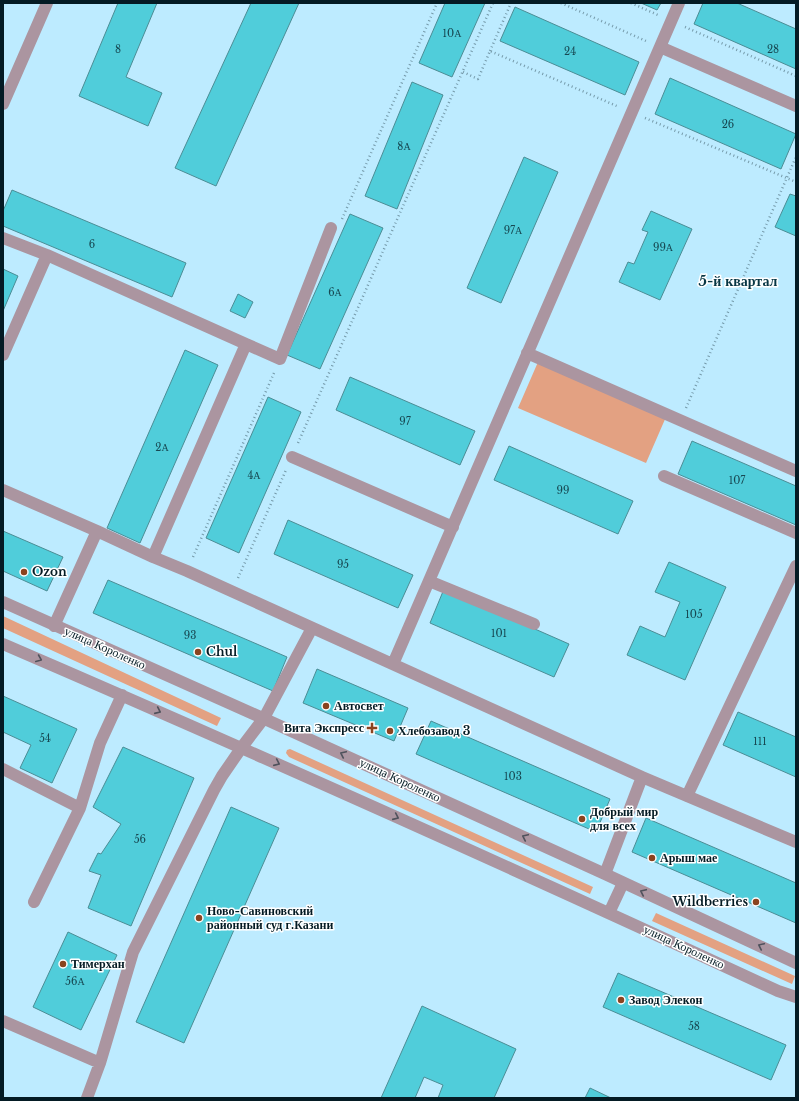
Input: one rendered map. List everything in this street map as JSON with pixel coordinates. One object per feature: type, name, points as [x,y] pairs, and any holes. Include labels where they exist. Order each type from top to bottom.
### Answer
[{"type":"street","points":[[3,104],[47,3]]},
{"type":"street","points":[[393,664],[679,3]]},
{"type":"street","points":[[660,47],[796,106]]},
{"type":"street","points":[[3,238],[47,255],[280,359],[331,228]]},
{"type":"street","points":[[3,355],[47,255]]},
{"type":"street","points":[[153,557],[246,344]]},
{"type":"street","points":[[527,353],[796,471]]},
{"type":"street","points":[[292,457],[452,527]]},
{"type":"street","points":[[664,476],[796,533]]},
{"type":"street","points":[[3,490],[232,591],[642,777],[796,842]]},
{"type":"street","points":[[54,626],[97,531]]},
{"type":"street","points":[[687,796],[796,566]]},
{"type":"street","points":[[429,580],[534,624]]},
{"type":"street","name":"улица Короленко","points":[[3,602],[54,626],[264,718],[796,963]]},
{"type":"street","points":[[86,1098],[100,1063],[133,952],[214,790],[242,747],[264,718],[312,628]]},
{"type":"street","name":"улица Короленко","points":[[3,644],[242,747],[778,991],[796,997]]},
{"type":"street","points":[[34,902],[80,808],[100,743],[122,695]]},
{"type":"street","points":[[3,769],[80,808]]},
{"type":"street","points":[[605,874],[642,777]]},
{"type":"street","points":[[609,913],[623,883]]},
{"type":"street","points":[[3,1021],[100,1063]]},
{"type":"path","points":[[232,591],[493,3]]},
{"type":"path","points":[[463,72],[478,79],[511,3]]},
{"type":"path","points":[[561,3],[660,47]]},
{"type":"path","points":[[631,3],[796,76]]},
{"type":"path","points":[[490,51],[796,182]]},
{"type":"path","points":[[680,420],[796,157]]},
{"type":"shaded area","points":[[538,362],[666,417],[646,463],[518,408]]},
{"type":"shaded area","points":[[3,616],[221,718],[217,726],[3,628]]},
{"type":"shaded area","points":[[290,749],[593,887],[590,894],[289,757],[286,753],[287,750]]},
{"type":"shaded area","points":[[656,913],[795,976],[792,984],[652,921]]},
{"type":"building","points":[[118,3],[157,3],[126,77],[162,93],[148,126],[79,96]]},
{"type":"building","points":[[251,3],[299,3],[216,186],[175,168]]},
{"type":"building","points":[[445,3],[485,3],[452,77],[419,63]]},
{"type":"building","points":[[641,3],[661,3],[657,10]]},
{"type":"building","points":[[703,3],[737,3],[796,29],[796,69],[694,24]]},
{"type":"building","points":[[515,7],[639,62],[625,95],[500,41]]},
{"type":"building","points":[[670,78],[796,134],[781,169],[655,114]]},
{"type":"building","points":[[412,82],[443,95],[397,209],[365,196]]},
{"type":"building","points":[[524,157],[558,172],[501,303],[467,288]]},
{"type":"building","points":[[12,190],[186,263],[172,297],[3,226],[3,211]]},
{"type":"building","points":[[790,194],[796,196],[796,236],[775,227]]},
{"type":"building","points":[[651,211],[692,229],[660,300],[619,282],[628,262],[634,264],[648,232],[642,230]]},
{"type":"building","points":[[350,214],[383,228],[320,369],[287,355]]},
{"type":"building","points":[[3,269],[18,276],[3,311]]},
{"type":"building","points":[[238,294],[253,302],[245,318],[230,311]]},
{"type":"building","points":[[185,350],[218,365],[140,543],[107,528]]},
{"type":"building","points":[[350,377],[475,431],[460,465],[336,410]]},
{"type":"building","points":[[268,397],[301,412],[239,553],[206,538]]},
{"type":"building","points":[[692,441],[796,486],[796,525],[678,474]]},
{"type":"building","points":[[509,446],[633,501],[618,534],[494,480]]},
{"type":"building","points":[[288,520],[413,575],[398,608],[274,554]]},
{"type":"building","points":[[3,531],[63,557],[47,591],[3,571]]},
{"type":"building","points":[[669,562],[726,587],[685,680],[627,655],[640,626],[665,637],[680,602],[655,592]]},
{"type":"building","points":[[108,580],[287,657],[273,691],[93,613]]},
{"type":"building","points":[[444,589],[569,644],[554,677],[430,623]]},
{"type":"building","points":[[317,669],[408,708],[394,741],[303,703]]},
{"type":"building","points":[[3,696],[77,729],[52,783],[20,768],[31,745],[3,732]]},
{"type":"building","points":[[738,712],[796,737],[796,777],[723,745]]},
{"type":"building","points":[[431,721],[610,799],[596,832],[416,754]]},
{"type":"building","points":[[123,747],[194,778],[131,926],[88,908],[101,875],[89,871],[98,853],[101,854],[121,824],[93,807]]},
{"type":"building","points":[[231,807],[279,828],[184,1043],[136,1022]]},
{"type":"building","points":[[646,818],[796,883],[796,923],[632,852]]},
{"type":"building","points":[[68,932],[117,955],[81,1030],[33,1007]]},
{"type":"building","points":[[618,973],[786,1045],[771,1080],[603,1007]]},
{"type":"building","points":[[422,1006],[516,1049],[494,1098],[438,1098],[443,1085],[424,1077],[415,1098],[381,1098]]},
{"type":"building","points":[[590,1088],[611,1098],[585,1098]]},
{"type":"place","name":"Ozon","points":[[24,572]]},
{"type":"place","name":"Chul","points":[[198,652]]},
{"type":"place","name":"Автосвет","points":[[326,706]]},
{"type":"place","name":"Вита Экспресс","points":[[372,728]]},
{"type":"place","name":"Хлебозавод 3","points":[[390,731]]},
{"type":"place","name":"Добрый мир для всех","points":[[582,819]]},
{"type":"place","name":"Арыш мае","points":[[652,858]]},
{"type":"place","name":"Wildberries","points":[[756,902]]},
{"type":"place","name":"Ново-Савиновский районный суд г.Казани","points":[[199,918]]},
{"type":"place","name":"Тимерхан","points":[[63,964]]},
{"type":"place","name":"Завод Элекон","points":[[621,1000]]},
{"type":"district","name":"5-й квартал","points":[[738,281]]}]
